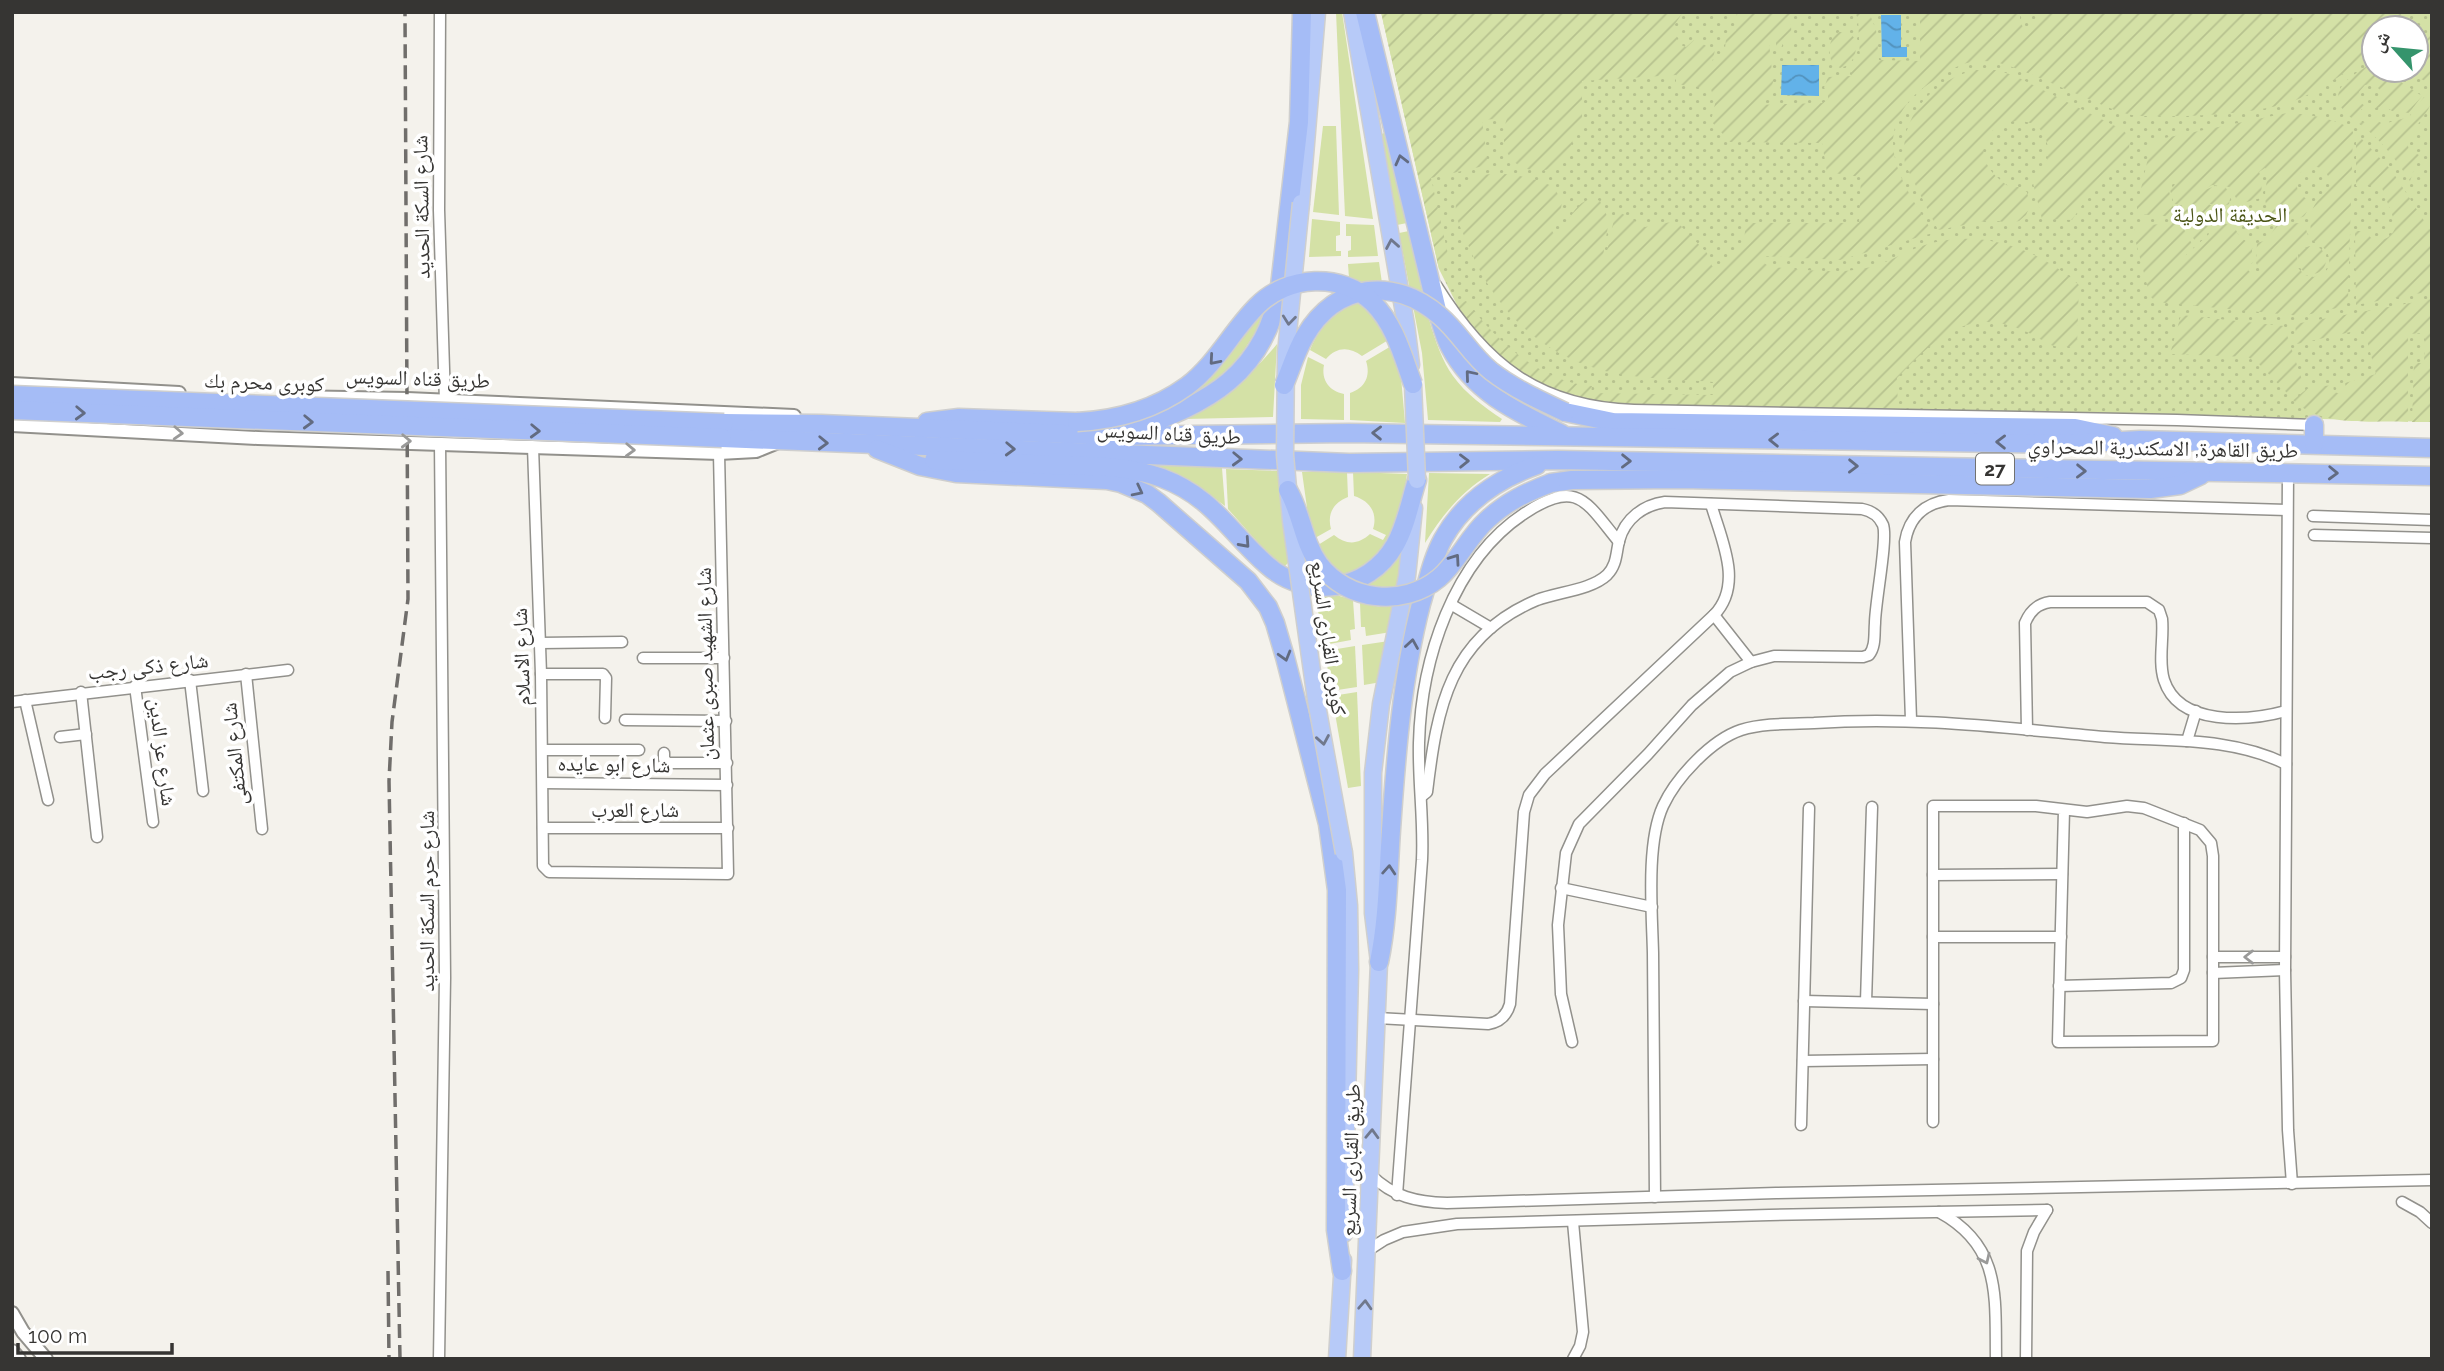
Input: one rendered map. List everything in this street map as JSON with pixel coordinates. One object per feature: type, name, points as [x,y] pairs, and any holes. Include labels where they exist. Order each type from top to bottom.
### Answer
[{"type":"highway","points":[[1112,436],[1176,414],[1202,401],[1243,369],[1268,332],[1276,310],[1280,286],[1299,122],[1302,12]]},
{"type":"highway","name":"كوبرى القبارى السريع","points":[[1317,12],[1284,385],[1287,491],[1316,700],[1344,853],[1349,906],[1346,1198],[1342,1270]]},
{"type":"highway","name":"كوبرى القبارى السريع","points":[[1352,12],[1406,325],[1413,384],[1417,480],[1407,576],[1381,704],[1373,773],[1374,929],[1379,962]]},
{"type":"highway","points":[[1365,12],[1427,271],[1449,345],[1463,368],[1497,400],[1568,437]]},
{"type":"highway","points":[[903,428],[959,418],[1077,422],[1135,413],[1170,397],[1202,373],[1267,297],[1293,284],[1307,281],[1342,285],[1372,302],[1394,334],[1413,384]]},
{"type":"highway","points":[[1284,385],[1304,337],[1329,306],[1360,292],[1391,290],[1421,301],[1442,317],[1489,369],[1532,396],[1565,412],[1614,422],[2075,428],[2126,440]]},
{"type":"highway","name":"كوبرى محرم بك","points":[[12,395],[721,438]]},
{"type":"highway","name":"كوبرى محرم بك","points":[[12,410],[721,438]]},
{"type":"highway","name":"طريق قناه السويس","points":[[721,438],[821,425],[1112,436],[1349,432],[1568,437]]},
{"type":"highway","points":[[2314,425],[2314,444]]},
{"type":"highway","name":"طريق القاهرة, الاسكندرية الصحراوي","points":[[1568,437],[2070,444],[2126,440],[2432,448]]},
{"type":"highway","name":"طريق قناه السويس","points":[[721,438],[1349,463],[1558,460]]},
{"type":"highway","points":[[868,445],[903,460],[957,473],[1107,480],[1135,488],[1158,503],[1248,581],[1268,607],[1275,623],[1305,732],[1334,857],[1337,915],[1336,1230],[1342,1270],[1337,1359]]},
{"type":"highway","points":[[903,460],[1129,469],[1163,478],[1194,494],[1221,516],[1268,567],[1295,582],[1325,587],[1353,582],[1372,571],[1387,556],[1401,531],[1417,480]]},
{"type":"highway","points":[[1379,962],[1402,709],[1414,633],[1430,570],[1444,537],[1478,496],[1492,485],[1515,474],[1558,460]]},
{"type":"highway","name":"طريق القاهرة, الاسكندرية الصحراوي","points":[[1558,460],[2432,476]]},
{"type":"highway","points":[[1287,491],[1299,513],[1308,545],[1322,568],[1335,580],[1353,590],[1387,597],[1410,594],[1440,577],[1485,521],[1522,494],[1551,483],[1572,480],[1681,479],[2150,489],[2189,482],[2204,473]]},
{"type":"highway","name":"طريق القبارى السريع","points":[[1362,1359],[1379,962]]},
{"type":"main road","points":[[12,1352],[18,1359]]},
{"type":"street","name":"شارع السكة الحديد","points":[[440,12],[439,210],[444,401]]},
{"type":"street","points":[[1427,271],[1465,328],[1494,359],[1539,388],[1591,407],[2314,425]]},
{"type":"street","name":"طريق قناه السويس","points":[[12,384],[249,397],[444,401],[786,415],[810,419],[821,425]]},
{"type":"street","name":"طريق قناه السويس","points":[[12,425],[258,438],[533,447],[721,438]]},
{"type":"street","name":"شارع الشهيد صبرى عثمان","points":[[543,866],[549,872],[728,874],[721,438]]},
{"type":"street","name":"شارع حرم السكة الحديد","points":[[439,443],[446,978],[439,1359]]},
{"type":"street","name":"شارع الاسلام","points":[[533,447],[543,750],[543,866]]},
{"type":"street","points":[[2288,472],[2286,970],[2288,1130],[2292,1184]]},
{"type":"street","points":[[1397,1195],[1422,860],[1419,759],[1422,708],[1430,666],[1452,605],[1467,575],[1488,548],[1519,517],[1543,503],[1568,496],[1579,497],[1619,541]]},
{"type":"street","points":[[1911,720],[1905,542],[1910,524],[1931,504],[1949,500],[2287,510]]},
{"type":"street","points":[[1422,796],[1426,794],[1436,726],[1445,694],[1464,659],[1491,628],[1534,601],[1598,582],[1614,564],[1619,541],[1632,517],[1651,505],[1665,502],[1862,509],[1878,517],[1884,527],[1874,645],[1870,655],[1774,656],[1751,662],[1721,679],[1692,705],[1648,754],[1585,816],[1569,844],[1564,862],[1558,925],[1559,969],[1572,1042]]},
{"type":"street","points":[[1377,1018],[1489,1024],[1503,1017],[1510,1004],[1524,812],[1529,795],[1545,774],[1714,615],[1724,602],[1730,581],[1711,504]]},
{"type":"street","points":[[2313,516],[2432,520]]},
{"type":"street","points":[[2314,535],[2432,538]]},
{"type":"street","points":[[2027,730],[2025,623],[2032,611],[2043,603],[2050,602],[2143,601],[2155,607],[2162,619],[2164,680],[2178,701],[2196,711],[2234,718],[2261,717],[2286,711]]},
{"type":"street","points":[[1452,605],[1491,628]]},
{"type":"street","points":[[1714,615],[1751,662]]},
{"type":"street","points":[[540,643],[622,642]]},
{"type":"street","points":[[643,657],[724,658]]},
{"type":"street","name":"شارع ذكى رجب","points":[[12,702],[288,670]]},
{"type":"street","name":"شارع المكتفى","points":[[246,674],[262,829]]},
{"type":"street","points":[[541,674],[603,674],[606,678],[606,718]]},
{"type":"street","points":[[190,680],[204,790]]},
{"type":"street","name":"شارع عز الدين","points":[[135,686],[153,822]]},
{"type":"street","points":[[81,692],[97,837]]},
{"type":"street","points":[[25,700],[48,800]]},
{"type":"street","points":[[2187,741],[2196,711]]},
{"type":"street","points":[[625,720],[726,721]]},
{"type":"street","points":[[1655,1197],[1652,907],[1654,840],[1659,816],[1677,785],[1717,742],[1753,727],[1840,721],[1911,720],[1974,723],[2027,730],[2244,747],[2286,764]]},
{"type":"street","points":[[60,737],[86,734]]},
{"type":"street","points":[[543,750],[639,750]]},
{"type":"street","points":[[664,753],[664,759],[668,763],[727,763]]},
{"type":"street","name":"شارع ابو عايده","points":[[543,783],[727,785]]},
{"type":"street","points":[[1933,1122],[1934,806],[2036,806],[2095,812],[2134,807],[2184,823],[2204,833],[2213,849],[2213,1041],[2058,1042],[2064,810]]},
{"type":"street","points":[[1867,1002],[1872,807]]},
{"type":"street","points":[[1801,1125],[1808,808]]},
{"type":"street","points":[[2059,986],[2171,982],[2181,978],[2184,970],[2184,823]]},
{"type":"street","name":"شارع العرب","points":[[543,828],[728,828]]},
{"type":"street","points":[[1933,875],[2062,874]]},
{"type":"street","points":[[1561,888],[1652,907]]},
{"type":"street","points":[[1933,937],[2061,937]]},
{"type":"street","points":[[2213,957],[2286,957]]},
{"type":"street","points":[[2213,973],[2286,970]]},
{"type":"street","points":[[1804,1001],[1933,1003]]},
{"type":"street","points":[[1802,1061],[1933,1059]]},
{"type":"street","points":[[1371,1175],[1397,1195],[1417,1201],[1447,1203],[2432,1180]]},
{"type":"street","points":[[2402,1202],[2420,1212],[2432,1223]]},
{"type":"street","points":[[1367,1251],[1384,1240],[1414,1229],[1490,1223],[2047,1210],[2027,1251],[2026,1359]]},
{"type":"street","points":[[1939,1212],[1964,1228],[1989,1264],[1995,1293],[1996,1359]]},
{"type":"street","points":[[1573,1222],[1583,1325],[1580,1346],[1573,1359]]},
{"type":"street","points":[[12,1312],[23,1332],[46,1359]]},
{"type":"green space","points":[[1336,12],[1342,12],[1373,219],[1345,216]]},
{"type":"green space","name":"الحديقة الدولية","points":[[1381,12],[2432,12],[2432,422],[1898,410],[1574,399],[1464,319],[1439,269]]},
{"type":"green space","points":[[1381,12],[1683,12],[1675,24],[1678,44],[1686,47],[1694,40],[1715,50],[1712,63],[1725,48],[1726,39],[1736,30],[1737,12],[1790,12],[1792,41],[1788,43],[1784,39],[1781,49],[1776,50],[1776,41],[1769,42],[1773,82],[1771,90],[1757,105],[1823,103],[1828,99],[1828,91],[1824,88],[1828,77],[1851,76],[1853,64],[1860,58],[1858,19],[1855,12],[1869,12],[1876,30],[1879,60],[1920,61],[1920,12],[2020,12],[2023,27],[2037,26],[2040,15],[2048,12],[2286,12],[2294,20],[2302,12],[2400,14],[2360,14],[2360,63],[2296,100],[2242,112],[2180,116],[2130,115],[2021,70],[1984,61],[1949,70],[1923,88],[1899,116],[1894,134],[1894,151],[1905,185],[1933,233],[1840,260],[1761,256],[1764,263],[1770,267],[1842,271],[1874,266],[1925,245],[1946,240],[1987,240],[2007,245],[2045,261],[2079,285],[2077,346],[2050,345],[2006,324],[1970,324],[1939,339],[1897,378],[1898,410],[1609,405],[1576,399],[1545,389],[1505,363],[1473,330],[1455,304],[1466,301],[1505,344],[1537,368],[1573,383],[1592,386],[1591,393],[1713,395],[1713,382],[1640,377],[1605,371],[1571,359],[1536,338],[1495,296],[1475,261],[1456,212],[1458,195],[1465,183],[1477,177],[1492,174],[1526,177],[1554,187],[1562,202],[1560,214],[1551,229],[1555,236],[1560,234],[1581,204],[1586,201],[1600,201],[1609,220],[1603,256],[1606,256],[1616,210],[1645,227],[1671,222],[1679,224],[1707,253],[1712,266],[1715,267],[1743,249],[1746,223],[1859,223],[1861,177],[1827,172],[1822,143],[1730,142],[1711,121],[1715,104],[1711,89],[1676,84],[1676,75],[1582,81],[1582,129],[1573,131],[1570,150],[1561,163],[1547,169],[1533,170],[1519,165],[1509,155],[1504,139],[1507,118],[1482,120],[1488,165],[1431,178],[1450,263],[1439,269]]},
{"type":"green space","points":[[1839,32],[1851,35],[1856,43],[1855,54],[1849,65],[1840,68],[1832,63],[1830,50],[1833,38]]},
{"type":"green space","points":[[2432,34],[2432,84],[2430,83]]},
{"type":"green space","points":[[1975,70],[1995,70],[2013,75],[2123,130],[2130,138],[2129,149],[2091,192],[2072,220],[2042,219],[2032,179],[2047,160],[2044,135],[2035,125],[2022,121],[2008,122],[1995,128],[1986,138],[1983,152],[1989,168],[1996,176],[2009,187],[2018,187],[2027,192],[2030,206],[2026,215],[2019,221],[2010,223],[1991,220],[1938,230],[1905,164],[1907,131],[1912,117],[1932,92],[1959,75]]},
{"type":"green space","points":[[2360,71],[2360,84],[2374,84],[2365,85],[2359,92],[2360,102],[2366,107],[2364,111],[2361,109],[2358,112],[2362,122],[2376,120],[2383,124],[2409,117],[2424,97],[2432,100],[2407,142],[2409,150],[2419,155],[2410,181],[2383,145],[2340,105],[2340,90]]},
{"type":"green space","points":[[2374,84],[2404,84],[2422,96],[2409,113],[2392,111],[2385,106],[2373,109],[2371,107],[2381,100],[2381,91]]},
{"type":"green space","points":[[2287,113],[2333,121],[2353,132],[2348,301],[2337,308],[2302,316],[2156,302],[2150,296],[2134,235],[2134,230],[2140,226],[2180,222],[2192,244],[2182,253],[2185,256],[2209,234],[2207,231],[2195,241],[2184,223],[2233,224],[2240,238],[2252,244],[2252,263],[2248,270],[2254,276],[2260,270],[2256,263],[2257,243],[2267,240],[2277,225],[2299,223],[2305,226],[2310,242],[2297,254],[2298,268],[2305,275],[2314,277],[2327,270],[2329,256],[2322,246],[2313,241],[2311,227],[2313,207],[2330,186],[2325,171],[2317,167],[2306,168],[2297,178],[2299,192],[2312,201],[2305,215],[2300,218],[2287,219],[2272,215],[2265,195],[2270,173],[2265,168],[2259,172],[2262,179],[2261,198],[2243,203],[2233,218],[2179,218],[2175,206],[2208,204],[2225,210],[2234,206],[2236,198],[2230,187],[2212,185],[2202,191],[2215,186],[2225,187],[2231,194],[2229,204],[2222,207],[2203,202],[2174,204],[2170,190],[2179,180],[2172,184],[2169,191],[2176,217],[2137,214],[2151,145],[2155,140]]},
{"type":"green space","points":[[1323,126],[1336,126],[1339,215],[1313,212]]},
{"type":"green space","points":[[1384,133],[1407,223],[1397,225],[1380,135]]},
{"type":"green space","points":[[2359,136],[2392,171],[2432,233],[2432,291],[2356,305],[2355,231],[2365,231],[2372,239],[2380,240],[2387,238],[2396,225],[2382,188],[2376,185],[2356,186],[2356,140]]},
{"type":"green space","points":[[1312,219],[1340,222],[1336,251],[1341,251],[1341,256],[1309,257]]},
{"type":"green space","points":[[1346,224],[1374,225],[1378,256],[1348,257],[1351,236],[1346,236]]},
{"type":"green space","points":[[1409,231],[1431,326],[1445,362],[1464,389],[1502,419],[1500,422],[1428,420],[1422,353],[1399,233]]},
{"type":"green space","points":[[2312,246],[2322,250],[2326,260],[2322,270],[2312,274],[2302,270],[2298,260],[2302,250]]},
{"type":"green space","points":[[1379,262],[1382,283],[1363,286],[1349,278],[1348,264]]},
{"type":"green space","points":[[2432,299],[2432,422],[2412,422],[2414,363],[2424,363],[2425,333],[2408,334],[2408,422],[2332,419],[2305,409],[2293,400],[2308,388],[2333,385],[2334,392],[2341,394],[2346,388],[2345,383],[2376,374],[2364,329],[2297,344],[2295,324]]},
{"type":"green space","points":[[1361,301],[1390,339],[1362,356],[1343,349],[1326,359],[1310,350],[1330,320]]},
{"type":"green space","points":[[1269,305],[1240,356],[1227,370],[1199,393],[1162,408],[1220,364]]},
{"type":"green space","points":[[2181,315],[2284,326],[2303,383],[2292,398],[2259,364],[2248,357],[2170,354]]},
{"type":"green space","points":[[1277,344],[1273,417],[1185,419],[1235,386],[1257,367]]},
{"type":"green space","points":[[1393,345],[1401,377],[1405,423],[1350,420],[1350,393],[1366,381],[1366,361]]},
{"type":"green space","points":[[1308,357],[1324,365],[1327,384],[1344,394],[1344,420],[1301,419],[1301,385]]},
{"type":"green space","points":[[1150,462],[1222,468],[1225,506],[1194,483],[1149,465]]},
{"type":"green space","points":[[1226,469],[1278,471],[1290,561],[1284,567],[1269,555],[1228,509]]},
{"type":"green space","points":[[1302,472],[1347,472],[1348,497],[1338,502],[1332,510],[1331,529],[1315,538],[1308,515]]},
{"type":"green space","points":[[1353,472],[1407,474],[1396,522],[1382,549],[1372,560],[1342,576],[1318,545],[1334,535],[1343,541],[1352,542],[1370,534],[1383,540],[1386,535],[1373,529],[1371,508],[1354,496]]},
{"type":"green space","points":[[1429,473],[1490,474],[1453,504],[1425,543]]},
{"type":"green space","points":[[1407,539],[1400,590],[1362,586]]},
{"type":"green space","points":[[1315,594],[1333,594],[1353,600],[1355,629],[1350,630],[1351,640],[1324,645]]},
{"type":"green space","points":[[1360,603],[1381,607],[1396,606],[1391,632],[1366,636],[1365,627],[1361,627]]},
{"type":"green space","points":[[1389,641],[1381,682],[1364,685],[1362,645]]},
{"type":"green space","points":[[1355,646],[1357,687],[1331,691],[1325,651]]},
{"type":"green space","points":[[1357,692],[1361,786],[1348,788],[1332,696]]},
{"type":"water","points":[[1881,15],[1901,15],[1901,47],[1907,47],[1907,57],[1882,57]]},
{"type":"water","points":[[1782,65],[1819,65],[1819,96],[1781,95]]},
{"type":"railway","points":[[400,1359],[389,781],[392,722],[408,599],[405,12]]},
{"type":"railway","points":[[388,1271],[389,1359]]}]
